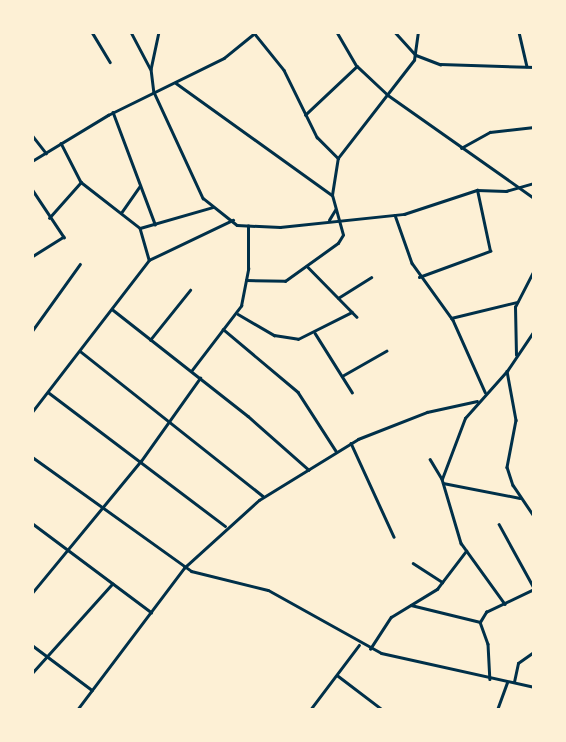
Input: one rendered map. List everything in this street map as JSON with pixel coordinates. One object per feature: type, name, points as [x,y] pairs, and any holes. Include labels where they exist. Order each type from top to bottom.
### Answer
[{"type":"street","points":[[92,32],[110,62]]},
{"type":"street","points":[[131,32],[151,70]]},
{"type":"street","points":[[159,32],[151,70],[154,92],[196,186],[213,207],[233,220],[248,226],[395,214],[477,190],[515,189],[534,183]]},
{"type":"street","points":[[336,32],[357,66],[388,95],[515,189],[534,198]]},
{"type":"street","points":[[395,32],[416,55],[440,64],[534,67]]},
{"type":"street","points":[[246,280],[285,281],[338,243],[342,235],[332,195],[338,158],[388,95],[416,55],[418,32]]},
{"type":"street","points":[[519,32],[527,66]]},
{"type":"street","points":[[32,160],[113,112],[176,83],[232,53],[255,33],[284,70],[320,142],[338,158]]},
{"type":"street","points":[[305,115],[357,66]]},
{"type":"street","points":[[176,83],[332,195]]},
{"type":"street","points":[[113,112],[155,224]]},
{"type":"street","points":[[461,148],[490,132],[534,127]]},
{"type":"street","points":[[32,135],[46,153]]},
{"type":"street","points":[[62,143],[81,182],[140,228],[149,260]]},
{"type":"street","points":[[50,218],[81,182]]},
{"type":"street","points":[[122,213],[140,186]]},
{"type":"street","points":[[32,190],[64,237],[32,256]]},
{"type":"street","points":[[419,277],[490,251],[477,190]]},
{"type":"street","points":[[140,228],[213,207]]},
{"type":"street","points":[[329,220],[335,210]]},
{"type":"street","points":[[395,214],[419,277],[451,318],[485,392]]},
{"type":"street","points":[[32,412],[149,260],[233,220]]},
{"type":"street","points":[[192,370],[238,314],[246,280],[248,226]]},
{"type":"street","points":[[32,331],[80,264]]},
{"type":"street","points":[[307,266],[357,317]]},
{"type":"street","points":[[516,355],[517,302],[534,270]]},
{"type":"street","points":[[338,298],[371,277]]},
{"type":"street","points":[[150,340],[190,290]]},
{"type":"street","points":[[451,318],[517,302]]},
{"type":"street","points":[[112,309],[150,340],[192,370],[310,470]]},
{"type":"street","points":[[238,314],[274,335],[298,339],[315,333],[352,312]]},
{"type":"street","points":[[223,330],[298,392],[336,451]]},
{"type":"street","points":[[442,481],[465,418],[485,392],[507,371],[516,355],[534,332]]},
{"type":"street","points":[[315,333],[352,392]]},
{"type":"street","points":[[80,350],[264,496]]},
{"type":"street","points":[[342,376],[386,351]]},
{"type":"street","points":[[507,371],[516,420],[507,467],[520,498],[534,516]]},
{"type":"street","points":[[32,593],[70,552],[141,460],[200,378]]},
{"type":"street","points":[[48,392],[141,460],[225,526]]},
{"type":"street","points":[[77,710],[184,568],[225,526],[264,496],[310,470],[350,443],[427,412],[477,401]]},
{"type":"street","points":[[350,443],[394,537]]},
{"type":"street","points":[[32,456],[184,568],[268,590],[359,645],[370,649],[507,683],[534,687]]},
{"type":"street","points":[[430,459],[442,481],[466,551],[505,604]]},
{"type":"street","points":[[442,481],[520,498]]},
{"type":"street","points":[[480,622],[486,612],[534,588],[499,524]]},
{"type":"street","points":[[33,525],[151,612]]},
{"type":"street","points":[[370,649],[391,617],[442,582],[466,551]]},
{"type":"street","points":[[413,563],[442,582]]},
{"type":"street","points":[[32,673],[112,584]]},
{"type":"street","points":[[411,605],[480,622]]},
{"type":"street","points":[[480,622],[488,644],[490,679]]},
{"type":"street","points":[[32,645],[92,690]]},
{"type":"street","points":[[310,710],[359,645]]},
{"type":"street","points":[[514,684],[518,663],[534,652]]},
{"type":"street","points":[[337,675],[382,710]]},
{"type":"street","points":[[497,710],[507,683]]}]
